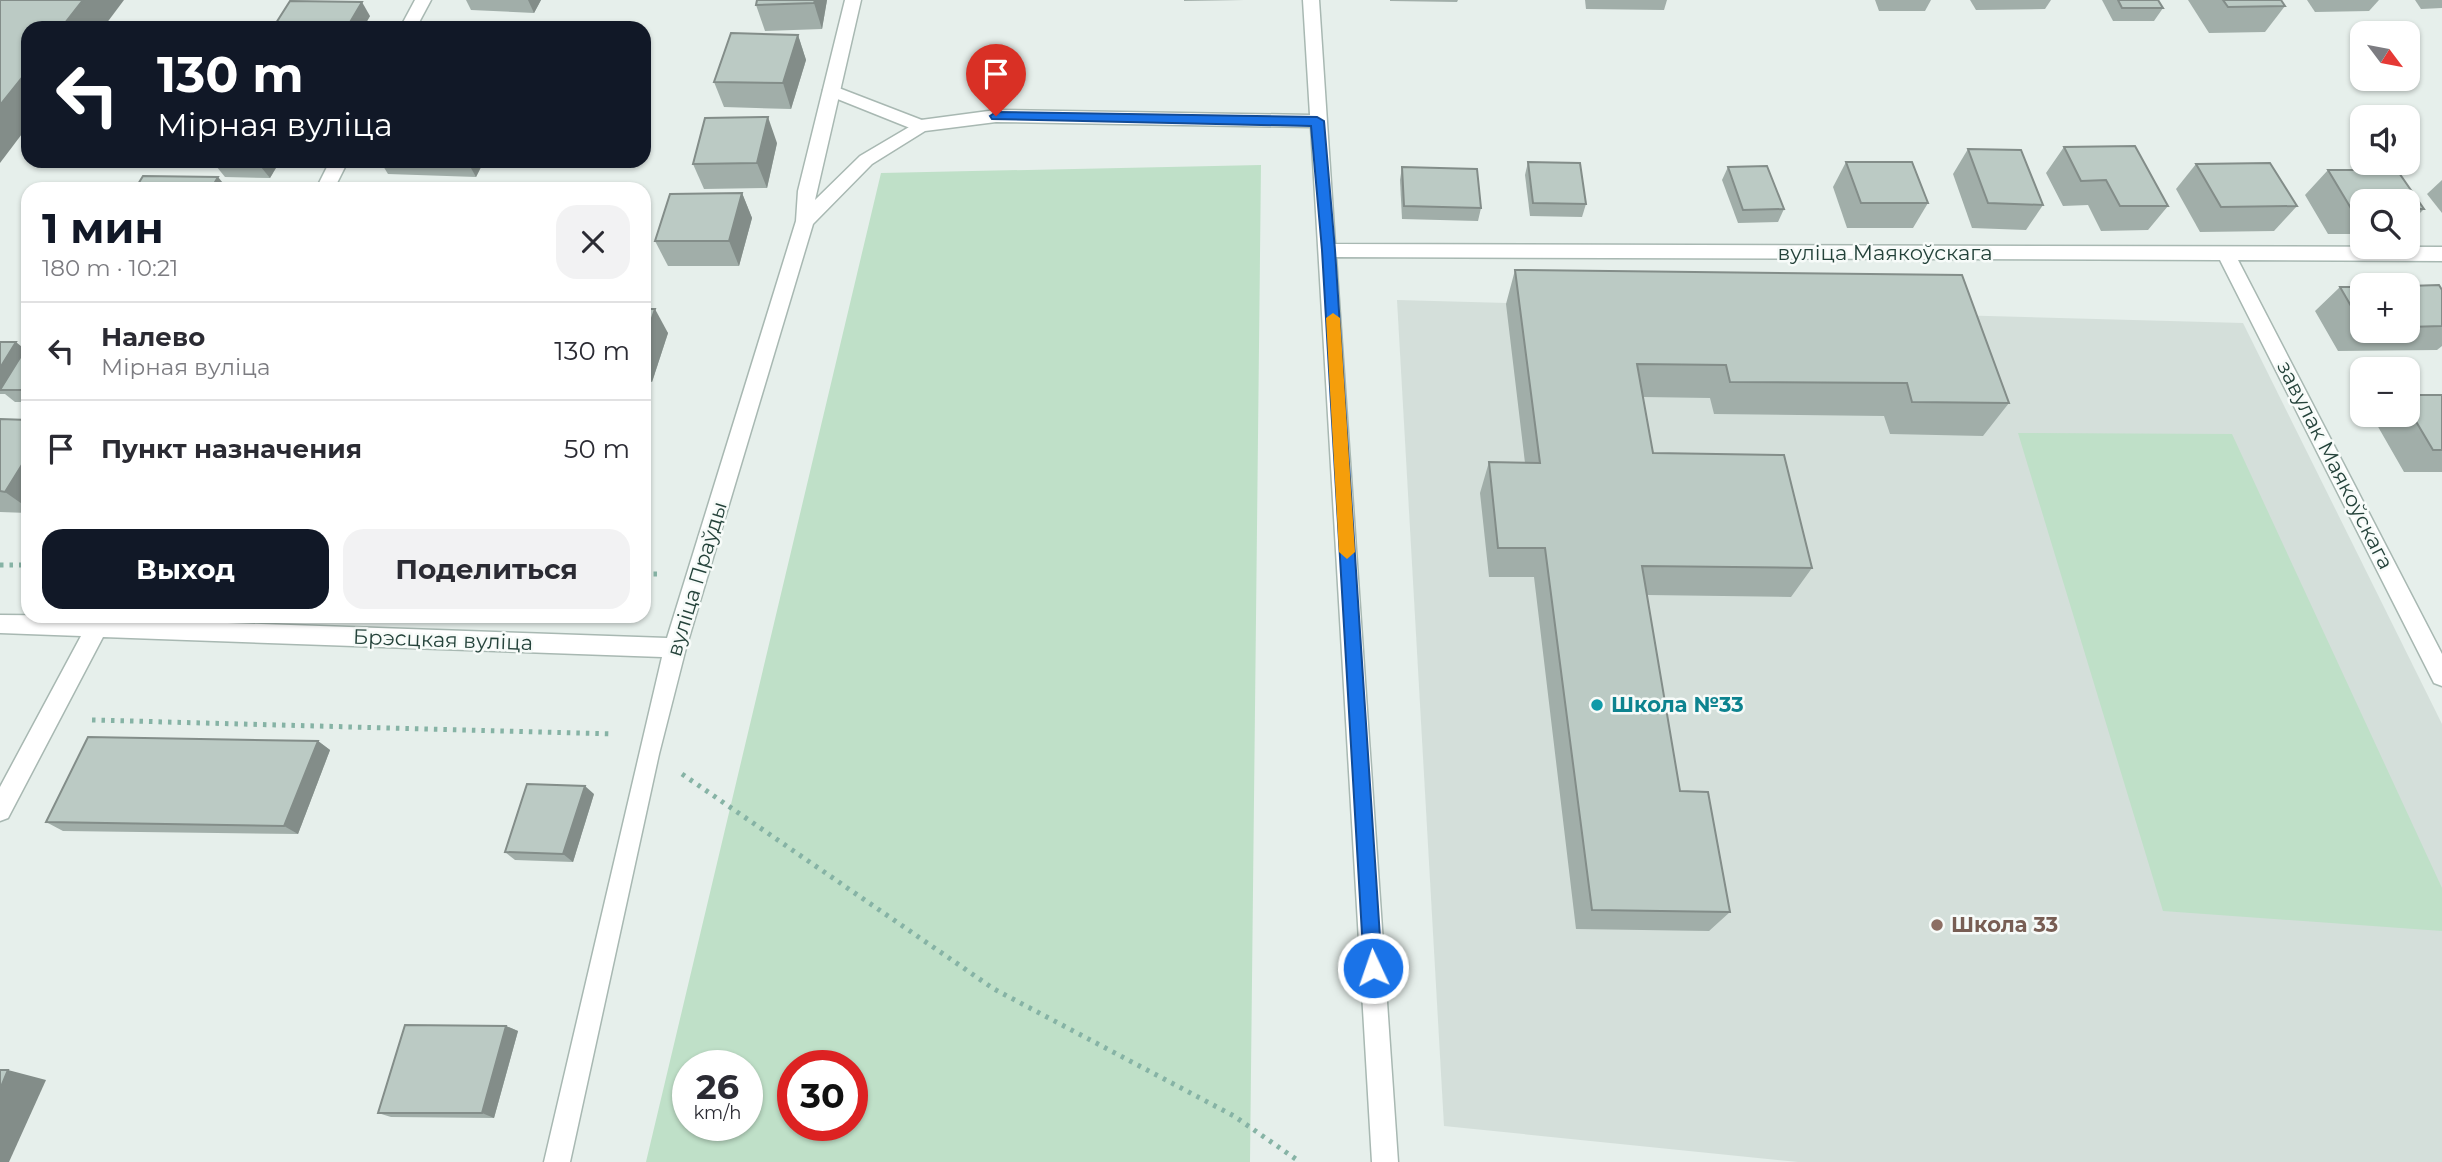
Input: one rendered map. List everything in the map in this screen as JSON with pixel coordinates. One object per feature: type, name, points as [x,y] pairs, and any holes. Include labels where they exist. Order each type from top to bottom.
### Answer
[{"type":"street","points":[[412,21],[423,0]]},
{"type":"street","name":"вуліца Праўды","points":[[557,1162],[648,754],[675,648],[805,221],[807,191],[853,0]]},
{"type":"street","points":[[1311,0],[1385,1162]]},
{"type":"street","points":[[831,90],[921,126]]},
{"type":"street","points":[[805,221],[866,160],[921,126],[996,116],[1317,121]]},
{"type":"street","name":"вуліца Маякоўскага","points":[[1329,250],[2442,254]]},
{"type":"street","name":"завулак Маякоўскага","points":[[2227,255],[2442,676]]},
{"type":"street","name":"Брэсцкая вуліца","points":[[0,624],[50,623]]},
{"type":"street","points":[[0,810],[99,623]]},
{"type":"street","name":"Брэсцкая вуліца","points":[[122,623],[675,648]]},
{"type":"path","points":[[0,565],[21,565]]},
{"type":"path","points":[[47,719],[611,732],[708,790],[994,989],[1234,1116],[1300,1162]]},
{"type":"shaded area","name":"Школа 33","points":[[1397,300],[2243,323],[2442,724],[2442,1162],[1798,1162],[1444,1126]]},
{"type":"green space","points":[[1261,165],[1250,1162],[646,1162],[672,1053],[672,1141],[763,1141],[763,1050],[673,1050],[881,173]]},
{"type":"green space","points":[[2018,433],[2232,434],[2442,888],[2442,931],[2163,911]]},
{"type":"building","points":[[0,0],[83,0],[66,21],[21,21],[21,79],[0,105]]},
{"type":"building","points":[[757,0],[815,0],[814,3],[756,5]]},
{"type":"building","points":[[2118,0],[2158,0],[2163,8],[2122,8]]},
{"type":"building","points":[[2223,0],[2281,0],[2285,6],[2228,7]]},
{"type":"building","points":[[290,1],[362,2],[351,21],[277,21]]},
{"type":"building","points":[[731,33],[798,35],[783,83],[714,82]]},
{"type":"building","points":[[768,117],[757,163],[693,164],[705,118]]},
{"type":"building","points":[[2135,146],[2168,206],[2120,206],[2106,180],[2081,181],[2064,147]]},
{"type":"building","points":[[1968,149],[2021,150],[2043,205],[1988,203]]},
{"type":"building","points":[[1528,162],[1580,163],[1586,204],[1533,203]]},
{"type":"building","points":[[1846,162],[1912,162],[1928,203],[1861,203]]},
{"type":"building","points":[[2270,163],[2297,206],[2221,207],[2196,164]]},
{"type":"building","points":[[1767,166],[1784,209],[1743,210],[1728,167]]},
{"type":"building","points":[[1402,167],[1477,169],[1481,208],[1404,206]]},
{"type":"building","points":[[2328,170],[2350,170],[2350,175],[2400,175],[2410,189],[2350,189],[2350,207]]},
{"type":"building","points":[[143,176],[218,177],[215,182],[139,182]]},
{"type":"building","points":[[742,193],[729,241],[655,241],[670,194]]},
{"type":"building","name":"Школа №33","points":[[1515,270],[1962,275],[2009,403],[1912,402],[1907,383],[1730,382],[1726,365],[1637,364],[1653,453],[1784,455],[1812,568],[1642,566],[1680,791],[1708,792],[1730,912],[1592,910],[1545,548],[1498,548],[1489,462],[1540,463]]},
{"type":"building","points":[[2439,285],[2442,290],[2442,326],[2420,327],[2420,286]]},
{"type":"building","points":[[2340,287],[2350,287],[2350,304]]},
{"type":"building","points":[[0,342],[16,342],[0,368]]},
{"type":"building","points":[[21,356],[21,390],[0,390]]},
{"type":"building","points":[[2420,395],[2442,395],[2442,450],[2433,450],[2419,427]]},
{"type":"building","points":[[0,419],[21,420],[21,466],[5,492],[0,491]]},
{"type":"building","points":[[88,737],[318,741],[284,826],[46,822]]},
{"type":"building","points":[[527,784],[585,786],[563,854],[505,852]]},
{"type":"building","points":[[405,1025],[506,1026],[482,1113],[378,1113]]},
{"type":"building","points":[[0,1070],[8,1070],[0,1089]]},
{"type":"slow traffic","points":[[1333,318],[1347,552]]},
{"type":"place","name":"Школа №33","points":[[1597,705]]},
{"type":"place","name":"Школа 33","points":[[1937,925]]},
{"type":"route","points":[[996,116],[1317,121],[1329,250],[1373,968]]}]
